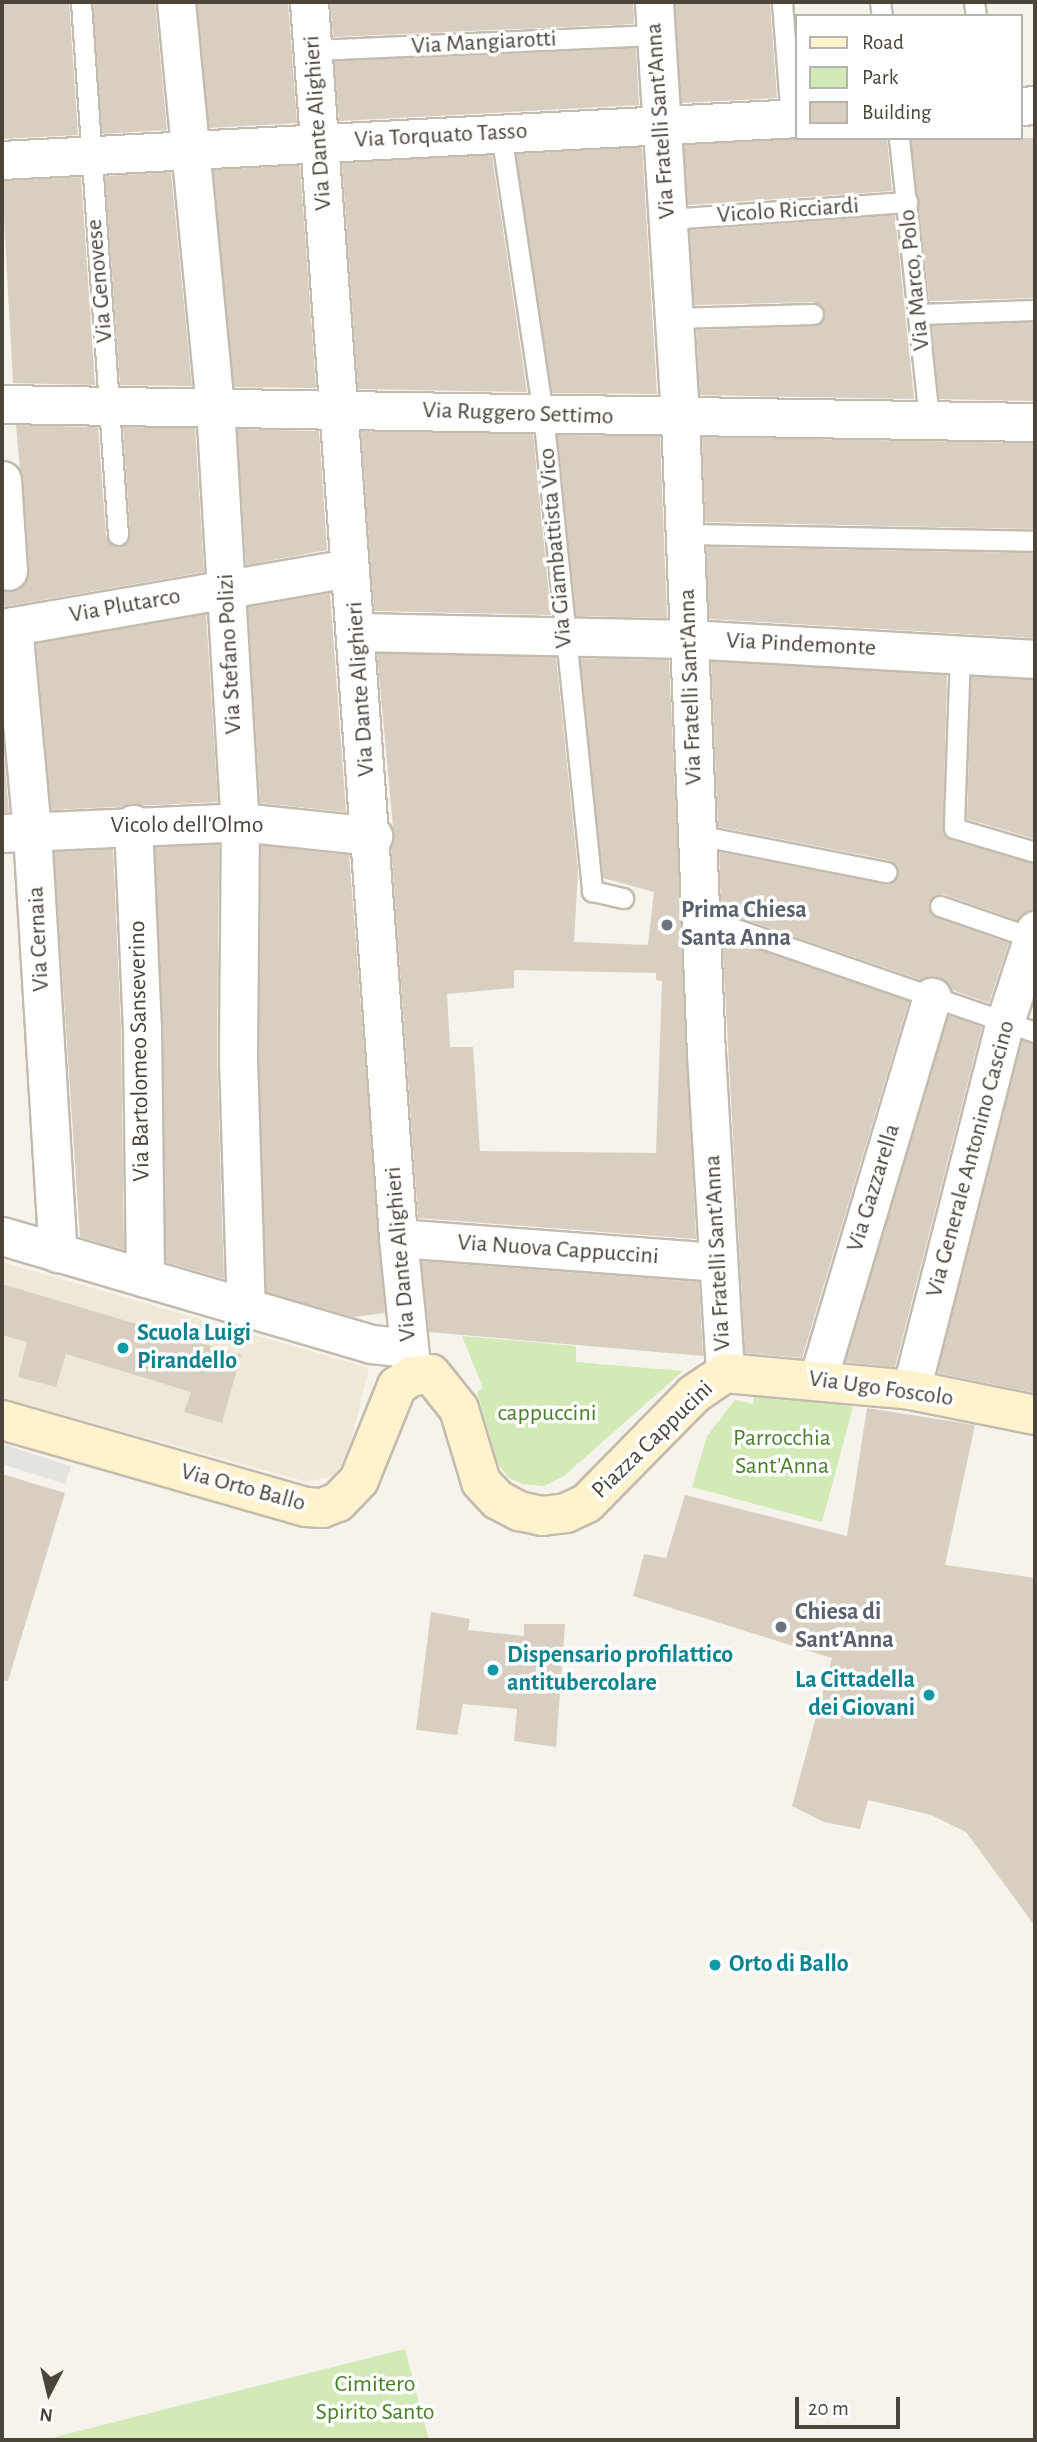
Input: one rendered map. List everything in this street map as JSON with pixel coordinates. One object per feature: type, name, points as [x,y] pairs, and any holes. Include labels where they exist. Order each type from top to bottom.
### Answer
[{"type":"street","name":"Via Stefano Polizi","points":[[176,2],[215,406],[240,821],[238,1031],[246,1308]]},
{"type":"street","name":"Via Dante Alighieri","points":[[309,2],[373,836],[398,1238],[411,1362]]},
{"type":"street","name":"Via Fratelli Sant'Anna","points":[[655,18],[680,418],[717,1262],[725,1373]]},
{"type":"street","name":"Via Torquato Tasso","points":[[2,160],[794,118]]},
{"type":"street","name":"Via Ruggero Settimo","points":[[2,404],[215,406],[680,418],[1035,422]]},
{"type":"street","points":[[2,480],[8,571]]},
{"type":"street","name":"Via Plutarco","points":[[7,627],[331,571]]},
{"type":"street","name":"Via Cernaia","points":[[7,627],[17,832],[58,1254]]},
{"type":"street","name":"Via Pindemonte","points":[[356,632],[688,639],[1035,659]]},
{"type":"street","name":"Vicolo dell'Olmo","points":[[17,832],[133,824],[240,821],[373,836]]},
{"type":"street","name":"Via Bartolomeo Sanseverino","points":[[133,824],[142,1030],[145,1278]]},
{"type":"street","name":"Via Generale Antonino Cascino","points":[[911,1390],[1020,1027],[1034,934]]},
{"type":"street","name":"Via Gazzarella","points":[[818,1379],[932,997]]},
{"type":"street","points":[[2,1236],[371,1344],[411,1362]]},
{"type":"street","name":"Via Nuova Cappuccini","points":[[398,1238],[717,1262]]},
{"type":"street","name":"Piazza Cappucini","points":[[411,1362],[444,1385],[459,1409],[471,1461],[481,1482],[498,1500],[519,1511],[542,1516],[566,1513],[587,1503],[694,1394],[725,1373]]},
{"type":"street","name":"Via Orto Ballo","points":[[2,1420],[306,1507],[322,1508],[350,1493],[387,1401],[411,1362]]},
{"type":"street","name":"Via Ugo Foscolo","points":[[725,1373],[818,1379],[911,1390],[1035,1415]]},
{"type":"lane","name":"Via Genovese","points":[[81,2],[118,535]]},
{"type":"lane","points":[[782,2],[794,118]]},
{"type":"lane","name":"Via Mangiarotti","points":[[312,50],[655,18]]},
{"type":"lane","name":"Via Giambattista Vico","points":[[501,133],[543,414],[592,891],[623,898]]},
{"type":"lane","name":"Via Marco, Polo","points":[[899,140],[920,314],[929,421]]},
{"type":"lane","name":"Vicolo Ricciardi","points":[[668,219],[907,202]]},
{"type":"lane","points":[[920,314],[1035,310]]},
{"type":"lane","points":[[674,318],[813,314]]},
{"type":"lane","points":[[685,534],[1035,541]]},
{"type":"lane","points":[[960,653],[954,828],[1035,852]]},
{"type":"lane","points":[[697,835],[886,872]]},
{"type":"lane","points":[[940,906],[1034,934]]},
{"type":"lane","points":[[701,917],[1020,1027]]},
{"type":"shaded area","points":[[2,1262],[369,1368],[346,1461],[332,1476],[308,1482],[2,1398]]},
{"type":"shaded area","points":[[2,1444],[71,1466],[65,1484],[2,1464]]},
{"type":"green space","name":"cappuccini","points":[[462,1336],[576,1346],[576,1362],[683,1371],[564,1476],[544,1486],[523,1484],[509,1478],[498,1464],[477,1392],[483,1388]]},
{"type":"green space","name":"Parrocchia Sant'Anna","points":[[755,1387],[853,1407],[822,1522],[692,1487],[707,1436],[735,1400],[753,1404]]},
{"type":"green space","name":"Cimitero Spirito Santo","points":[[405,2349],[429,2440],[55,2440],[55,2437]]},
{"type":"building","points":[[2,2],[69,2],[78,135],[2,139]]},
{"type":"building","points":[[93,2],[155,2],[167,130],[102,134]]},
{"type":"building","points":[[197,2],[288,2],[297,123],[209,128]]},
{"type":"building","points":[[330,2],[633,2],[634,24],[333,37]]},
{"type":"building","points":[[675,2],[770,2],[777,98],[681,103]]},
{"type":"building","points":[[636,48],[639,105],[339,121],[334,61]]},
{"type":"building","points":[[796,138],[887,140],[892,191],[688,205],[684,145]]},
{"type":"building","points":[[1035,138],[1035,298],[929,301],[911,140]]},
{"type":"building","points":[[642,147],[657,394],[552,393],[516,154]]},
{"type":"building","points":[[492,155],[527,392],[358,389],[342,163]]},
{"type":"building","points":[[300,165],[316,388],[234,387],[213,170]]},
{"type":"building","points":[[171,172],[192,386],[120,385],[105,176]]},
{"type":"building","points":[[81,177],[95,385],[13,383],[2,181]]},
{"type":"building","points":[[895,215],[914,399],[700,395],[696,330],[813,326],[823,320],[825,313],[813,302],[694,305],[689,230]]},
{"type":"building","points":[[1035,322],[1035,401],[939,399],[931,326]]},
{"type":"building","points":[[16,425],[98,427],[106,536],[118,547],[125,545],[130,534],[123,427],[195,428],[204,572],[2,607],[2,591],[20,588],[29,570]]},
{"type":"building","points":[[237,429],[319,431],[327,550],[246,565]]},
{"type":"building","points":[[361,431],[533,434],[551,615],[374,611]]},
{"type":"building","points":[[557,435],[660,436],[667,618],[576,616]]},
{"type":"building","points":[[702,437],[1035,443],[1035,529],[705,522]]},
{"type":"building","points":[[706,547],[1035,553],[1035,638],[709,619]]},
{"type":"building","points":[[330,593],[346,812],[260,803],[248,607]]},
{"type":"building","points":[[206,614],[218,802],[51,810],[36,643]]},
{"type":"building","points":[[377,653],[556,657],[578,871],[574,942],[648,945],[654,892],[603,878],[580,658],[669,660],[696,1239],[418,1218],[391,846],[394,838]],"holes":[[[514,970],[656,973],[656,980],[662,981],[656,1153],[480,1151],[473,1047],[450,1047],[447,994],[514,988]]]},
{"type":"building","points":[[711,661],[947,675],[943,833],[951,840],[1035,864],[1035,910],[1017,920],[943,894],[928,903],[935,917],[1009,943],[989,1003],[952,990],[939,977],[921,980],[721,911],[719,852],[884,884],[895,880],[898,874],[888,860],[718,827]]},
{"type":"building","points":[[971,676],[1035,680],[1035,839],[967,819]]},
{"type":"building","points":[[2,733],[9,812],[2,812]]},
{"type":"building","points":[[219,844],[217,1059],[224,1279],[166,1262],[155,847]]},
{"type":"building","points":[[261,845],[349,855],[385,1313],[353,1317],[266,1292],[259,1059]]},
{"type":"building","points":[[113,849],[121,1031],[124,1250],[80,1237],[54,852]]},
{"type":"building","points":[[722,937],[909,1001],[802,1358],[745,1353]]},
{"type":"building","points":[[948,1015],[982,1027],[895,1367],[845,1362]]},
{"type":"building","points":[[1022,1040],[1035,1044],[1035,1393],[937,1373]]},
{"type":"building","points":[[421,1261],[699,1282],[703,1356],[429,1332]]},
{"type":"building","name":"Scuola Luigi Pirandello","points":[[2,1284],[241,1355],[222,1423],[184,1412],[191,1392],[66,1354],[56,1387],[18,1377],[27,1342],[2,1335]]},
{"type":"building","name":"La Cittadella dei Giovani","points":[[867,1408],[975,1425],[945,1565],[1035,1578],[1035,1926],[966,1832],[931,1815],[868,1800],[860,1829],[824,1822],[792,1806],[832,1658],[633,1596],[644,1554],[666,1558],[685,1495],[847,1536]]},
{"type":"building","points":[[2,1474],[65,1493],[8,1681],[2,1680]]},
{"type":"building","name":"Dispensario profilattico antitubercolare","points":[[431,1612],[470,1619],[468,1630],[524,1636],[524,1624],[565,1624],[556,1747],[514,1741],[517,1709],[463,1704],[457,1735],[416,1730]]},
{"type":"place","name":"Prima Chiesa Santa Anna","points":[[667,925]]},
{"type":"place","name":"Scuola Luigi Pirandello","points":[[123,1348]]},
{"type":"place","name":"Chiesa di Sant'Anna","points":[[781,1627]]},
{"type":"place","name":"Dispensario profilattico antitubercolare","points":[[493,1670]]},
{"type":"place","name":"La Cittadella dei Giovani","points":[[929,1695]]},
{"type":"place","name":"Orto di Ballo","points":[[715,1965]]}]
